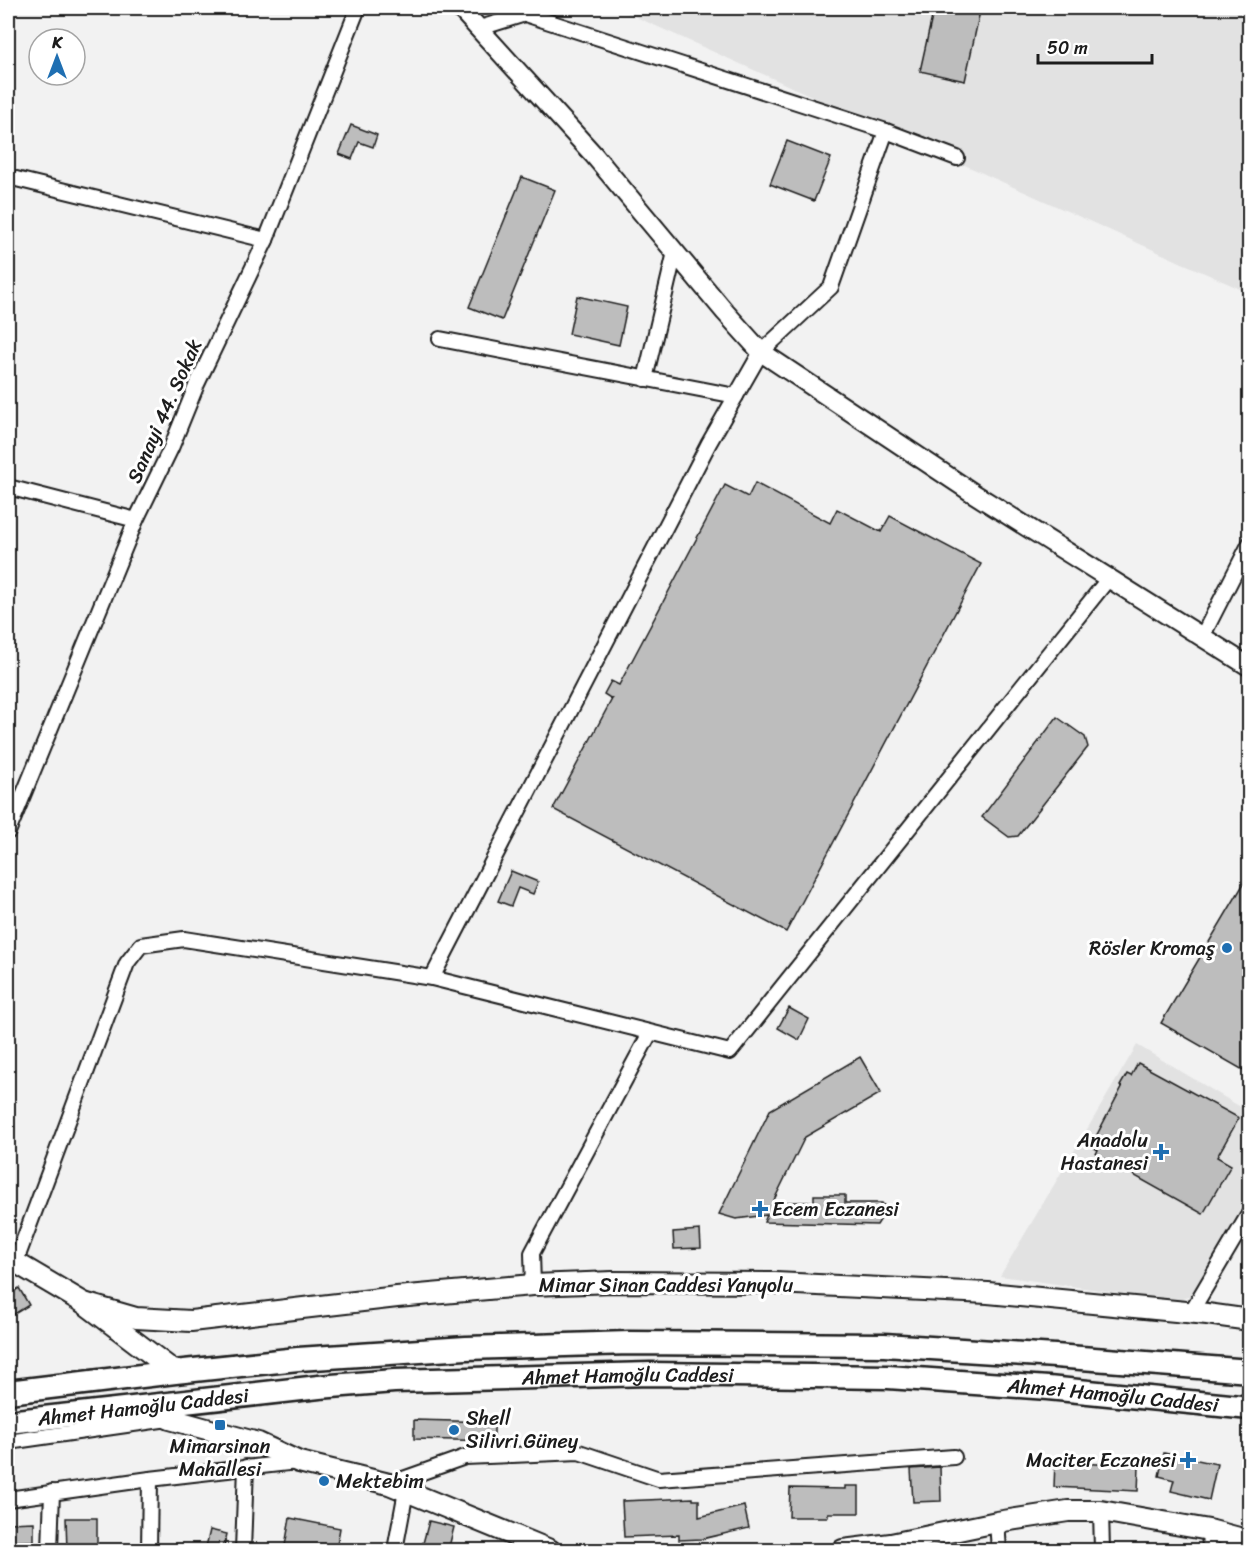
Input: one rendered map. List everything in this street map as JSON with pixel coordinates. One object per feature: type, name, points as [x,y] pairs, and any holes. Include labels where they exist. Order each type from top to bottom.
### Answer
[{"type":"highway","name":"Ahmet Hamoğlu Caddesi","points":[[8,1392],[298,1359],[466,1348],[628,1343],[884,1346],[1250,1371]]},
{"type":"highway","name":"Ahmet Hamoğlu Caddesi","points":[[8,1422],[394,1381],[650,1374],[888,1377],[1048,1388],[1250,1408]]},
{"type":"main road","points":[[12,1260],[84,1303],[175,1372]]},
{"type":"main road","name":"Mimar Sinan Caddesi Yanyolu","points":[[84,1303],[136,1318],[191,1321],[533,1285],[613,1282],[776,1283],[988,1293],[1191,1312],[1250,1320]]},
{"type":"main road","points":[[143,1406],[170,1419],[258,1443],[298,1462],[397,1487],[516,1544],[550,1551]]},
{"type":"main road","points":[[843,1551],[891,1547],[997,1522],[1068,1511],[1101,1511],[1209,1530],[1250,1541]]},
{"type":"street","name":"Sanayi 44. Sokak","points":[[8,832],[136,520],[171,448],[197,384],[266,240],[358,8]]},
{"type":"street","points":[[460,8],[593,153],[761,352],[973,493],[1250,668]]},
{"type":"street","points":[[480,28],[526,11],[886,131],[957,158]]},
{"type":"street","points":[[432,978],[709,443],[761,352],[831,287],[886,131]]},
{"type":"street","points":[[8,177],[266,240]]},
{"type":"street","points":[[645,379],[675,252]]},
{"type":"street","points":[[440,339],[736,396]]},
{"type":"street","points":[[8,487],[136,520]]},
{"type":"street","points":[[1202,637],[1250,543]]},
{"type":"street","points":[[12,1260],[127,963],[141,945],[184,939],[432,978],[730,1052],[1109,578]]},
{"type":"street","points":[[533,1285],[532,1253],[650,1033]]},
{"type":"street","points":[[1191,1312],[1250,1212]]},
{"type":"street","points":[[8,1442],[170,1419]]},
{"type":"street","points":[[395,1551],[397,1487],[465,1456],[579,1452],[659,1479],[954,1456]]},
{"type":"street","points":[[8,1499],[150,1479],[298,1462]]},
{"type":"street","points":[[243,1551],[246,1467]]},
{"type":"street","points":[[149,1551],[150,1479]]},
{"type":"street","points":[[50,1551],[52,1492]]},
{"type":"street","points":[[1101,1511],[1102,1551]]},
{"type":"street","points":[[997,1522],[999,1551]]},
{"type":"street","points":[[1209,1530],[1210,1551]]},
{"type":"shaded area","points":[[616,8],[1249,8],[1249,293]]},
{"type":"shaded area","name":"Anadolu Hastanesi","points":[[1137,1045],[1249,1112],[1249,1193],[1195,1295],[1175,1301],[1000,1276]]},
{"type":"building","points":[[934,8],[964,8],[980,11],[965,81],[920,71]]},
{"type":"building","points":[[351,125],[377,135],[373,147],[359,142],[352,159],[339,154]]},
{"type":"building","points":[[787,141],[831,158],[814,201],[770,184]]},
{"type":"building","points":[[522,177],[555,190],[502,320],[469,307]]},
{"type":"building","points":[[577,296],[627,307],[619,345],[569,334]]},
{"type":"building","points":[[755,483],[830,523],[837,509],[881,532],[890,516],[981,564],[786,932],[553,809],[612,699],[604,694],[611,681],[619,685],[725,485],[748,497]]},
{"type":"building","points":[[1057,717],[1085,737],[1088,747],[1018,836],[1009,837],[982,817]]},
{"type":"building","points":[[511,871],[538,882],[533,894],[518,888],[511,906],[498,901]]},
{"type":"building","name":"Rösler Kromaş","points":[[1250,873],[1250,1074],[1161,1023]]},
{"type":"building","points":[[789,1008],[809,1019],[799,1040],[778,1028]]},
{"type":"building","points":[[860,1057],[881,1093],[805,1137],[773,1202],[814,1202],[814,1195],[845,1195],[845,1203],[882,1203],[887,1209],[877,1225],[764,1222],[767,1215],[736,1219],[719,1214],[770,1110]]},
{"type":"building","points":[[1138,1063],[1239,1118],[1217,1157],[1231,1165],[1203,1214],[1096,1154],[1098,1150],[1091,1146],[1122,1087],[1120,1086],[1127,1074],[1131,1076]]},
{"type":"building","points":[[700,1230],[701,1248],[674,1249],[673,1232]]},
{"type":"building","points":[[19,1288],[29,1305],[8,1318],[8,1295]]},
{"type":"building","points":[[414,1420],[494,1422],[494,1441],[414,1439]]},
{"type":"building","points":[[1164,1453],[1217,1464],[1209,1500],[1171,1491],[1174,1480],[1159,1476]]},
{"type":"building","points":[[1055,1462],[1139,1466],[1138,1491],[1054,1487]]},
{"type":"building","points":[[940,1467],[941,1501],[913,1502],[911,1469]]},
{"type":"building","points":[[845,1486],[859,1486],[859,1513],[828,1513],[828,1517],[789,1517],[790,1488],[845,1489]]},
{"type":"building","points":[[693,1498],[693,1500],[699,1500],[699,1517],[744,1506],[749,1528],[702,1539],[679,1540],[679,1535],[624,1537],[622,1501]]},
{"type":"building","points":[[66,1518],[97,1518],[97,1551],[67,1551]]},
{"type":"building","points":[[290,1518],[340,1528],[336,1551],[284,1551]]},
{"type":"building","points":[[429,1521],[454,1527],[448,1551],[436,1551],[422,1547]]},
{"type":"building","points":[[34,1522],[34,1541],[8,1542],[8,1523]]},
{"type":"building","points":[[210,1530],[227,1534],[223,1551],[205,1551]]},
{"type":"place","name":"Rösler Kromaş","points":[[1227,948]]},
{"type":"place","name":"Anadolu Hastanesi","points":[[1161,1152]]},
{"type":"place","name":"Ecem Eczanesi","points":[[760,1209]]},
{"type":"place","name":"Mimarsinan Mahallesi","points":[[220,1425]]},
{"type":"place","name":"Shell Silivri Güney","points":[[454,1430]]},
{"type":"place","name":"Maciter Eczanesi","points":[[1188,1460]]},
{"type":"place","name":"Mektebim","points":[[324,1481]]}]
